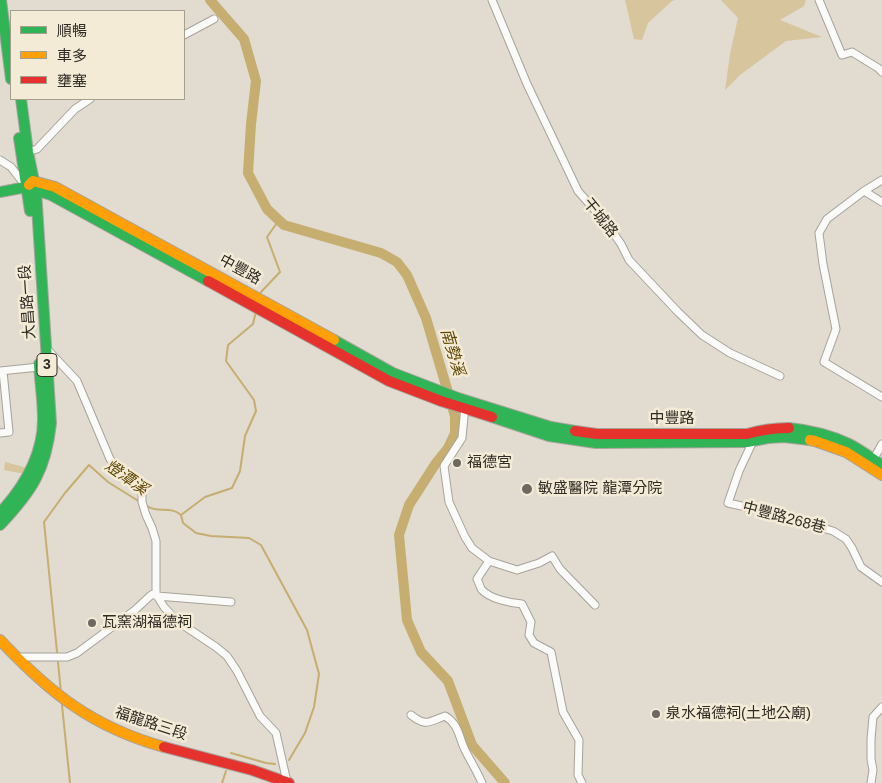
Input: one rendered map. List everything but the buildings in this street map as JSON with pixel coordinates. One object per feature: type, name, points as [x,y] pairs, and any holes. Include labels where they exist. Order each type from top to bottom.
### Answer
[{"type":"main road","points":[[1,0],[10,71]]},
{"type":"main road","points":[[8,0],[10,15]]},
{"type":"main road","name":"3","points":[[14,100],[22,160],[32,186]]},
{"type":"main road","name":"3","points":[[21,100],[32,186]]},
{"type":"main road","points":[[0,192],[32,186]]},
{"type":"main road","name":"中豐路","points":[[32,186],[300,326],[389,381],[440,396],[549,436],[596,443],[746,442],[784,437],[815,441],[875,463]]},
{"type":"main road","name":"大昌路一段","points":[[0,525],[18,507],[36,481],[43,465],[50,437],[51,422],[46,348],[32,186]]},
{"type":"main road","name":"大昌路一段","points":[[0,513],[14,498],[34,464],[39,448],[42,420],[30,207],[32,186]]},
{"type":"main road","name":"中豐路","points":[[462,404],[551,427],[597,434],[747,434],[757,430],[785,428],[817,432],[850,444],[875,463],[882,475]]},
{"type":"main road","name":"福龍路三段","points":[[0,640],[57,696],[105,726],[139,739],[235,764],[288,783]]},
{"type":"street","name":"干城路","points":[[492,0],[526,84],[578,191],[607,224],[621,244],[629,260],[702,335],[730,353],[780,376]]},
{"type":"street","points":[[819,0],[842,55],[852,52],[882,72]]},
{"type":"street","points":[[185,35],[214,20]]},
{"type":"street","points":[[28,152],[38,149],[75,109],[88,100]]},
{"type":"street","points":[[0,160],[11,167],[32,186]]},
{"type":"street","points":[[882,180],[827,219],[819,232],[823,264],[836,329],[824,362],[882,397]]},
{"type":"street","points":[[864,191],[882,202]]},
{"type":"street","points":[[46,348],[77,380],[110,459],[115,466],[131,476],[142,491],[143,505],[156,541],[157,596],[177,621],[216,647],[226,656],[237,671],[260,716],[276,734],[288,783]]},
{"type":"street","points":[[0,433],[9,432],[2,371],[39,367]]},
{"type":"street","points":[[462,404],[462,438],[444,466],[449,502],[472,548],[489,561],[517,570],[539,563],[552,556],[560,569],[595,605]]},
{"type":"street","name":"中豐路268巷","points":[[753,441],[739,471],[728,503],[764,511],[833,531],[846,539],[861,567],[882,582]]},
{"type":"street","points":[[875,463],[882,444]]},
{"type":"street","points":[[489,561],[477,579],[482,590],[489,596],[522,604],[531,622],[529,635],[534,643],[550,652],[563,712],[579,740],[578,776],[582,783]]},
{"type":"street","points":[[16,657],[67,657],[77,653],[135,610],[153,594],[157,596],[231,602]]},
{"type":"street","points":[[871,783],[873,770],[870,759],[873,717],[882,707]]},
{"type":"street","points":[[411,715],[420,722],[428,723],[445,716],[449,719],[460,734],[464,749],[482,783]]},
{"type":"shaded area","points":[[625,0],[676,0],[672,1],[648,23],[642,40],[634,39]]},
{"type":"shaded area","points":[[721,0],[806,0],[804,6],[780,20],[822,37],[786,41],[740,75],[725,90],[738,18]]},
{"type":"shaded area","points":[[5,462],[27,468],[25,474],[4,470]]},
{"type":"waterway","name":"南勢溪","points":[[210,0],[244,39],[256,81],[248,173],[267,209],[284,225],[381,253],[397,262],[407,275],[426,318],[455,416],[455,433],[448,448],[409,505],[399,535],[407,620],[421,652],[448,681],[472,745],[505,783]]},
{"type":"waterway","name":"燈潭溪","points":[[260,295],[280,272],[267,237],[279,220]]},
{"type":"waterway","name":"燈潭溪","points":[[147,506],[155,509],[172,510],[181,515],[205,497],[232,488],[240,471],[245,436],[256,411],[254,400],[226,361],[228,345],[253,324],[256,311]]},
{"type":"waterway","name":"燈潭溪","points":[[57,652],[44,522],[89,465],[108,482],[140,502]]},
{"type":"waterway","points":[[181,515],[183,523],[196,533],[211,536],[249,538],[261,545],[307,630],[319,674],[314,707],[305,733],[289,760]]},
{"type":"waterway","name":"燈潭溪","points":[[58,662],[61,693]]},
{"type":"waterway","name":"燈潭溪","points":[[62,705],[70,783]]},
{"type":"waterway","name":"燈潭溪","points":[[231,753],[275,764]]},
{"type":"waterway","name":"燈潭溪","points":[[222,783],[226,771]]},
{"type":"traffic: fast","points":[[1,0],[10,71]]},
{"type":"traffic: fast","points":[[0,525],[21,501],[36,479],[45,454],[51,423],[36,191],[28,152],[21,100]]},
{"type":"traffic: fast","points":[[19,138],[30,211]]},
{"type":"traffic: fast","points":[[0,192],[26,187],[51,195],[208,281]]},
{"type":"traffic: fast","points":[[334,340],[393,373],[458,398],[551,427],[575,431]]},
{"type":"traffic: fast","points":[[0,513],[24,482],[40,446],[43,405],[39,364]]},
{"type":"traffic: fast","points":[[492,417],[549,436],[596,443],[747,442],[784,437],[810,440]]},
{"type":"traffic: fast","points":[[789,428],[819,433],[842,441],[882,465]]},
{"type":"traffic: slow","points":[[29,185],[33,181],[55,187],[334,340]]},
{"type":"traffic: slow","points":[[810,440],[846,452],[882,475]]},
{"type":"traffic: slow","points":[[0,640],[37,676],[74,706],[115,729],[164,747]]},
{"type":"traffic: jam","points":[[208,281],[389,381],[441,401],[492,417]]},
{"type":"traffic: jam","points":[[575,431],[597,434],[747,434],[768,429],[789,428]]},
{"type":"traffic: jam","points":[[164,747],[252,770],[289,783]]},
{"type":"place","name":"福德宮","points":[[457,463]]},
{"type":"place","name":"敏盛醫院 龍潭分院","points":[[527,489]]},
{"type":"place","name":"瓦窯湖福德祠","points":[[92,623]]},
{"type":"place","name":"泉水福德祠(土地公廟)","points":[[656,714]]}]
